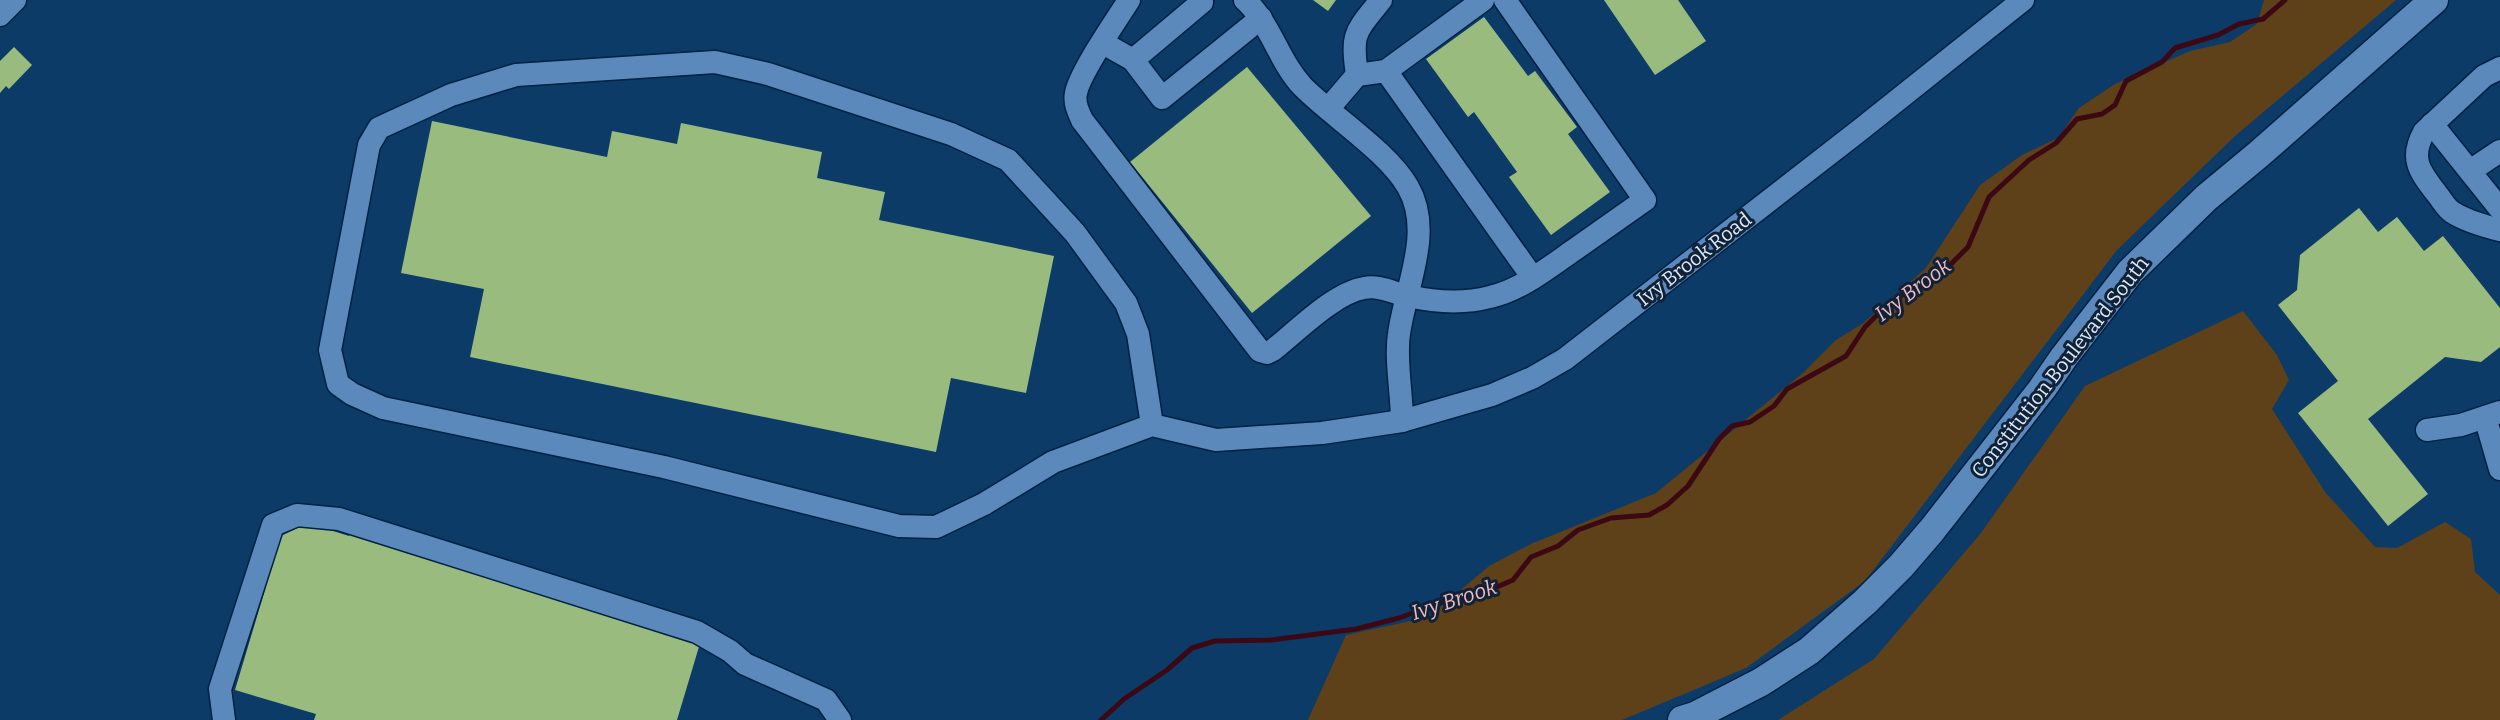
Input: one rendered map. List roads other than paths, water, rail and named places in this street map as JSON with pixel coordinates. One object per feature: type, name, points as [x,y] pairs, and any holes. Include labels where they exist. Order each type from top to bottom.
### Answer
[{"type":"main road","name":"Constitution Boulevard South","points":[[1682,720],[1695,716],[1761,682],[1809,651],[1864,602],[1901,566],[1932,530],[2130,272],[2206,198],[2434,0]]},
{"type":"street","points":[[0,15],[15,0]]},
{"type":"street","points":[[1129,0],[1083,76],[1075,95],[1076,106],[1082,120],[1260,351],[1267,353],[1335,302],[1362,288],[1377,287],[1407,296],[1436,301],[1489,298],[1510,291],[1533,278],[1645,200],[1505,0]]},
{"type":"street","points":[[1245,0],[1261,18],[1302,85],[1392,167],[1408,186],[1415,202],[1419,223],[1418,242],[1399,335],[1402,420]]},
{"type":"street","points":[[1357,75],[1353,48],[1355,36],[1381,0]]},
{"type":"street","points":[[1328,109],[1357,75],[1386,71],[1483,0]]},
{"type":"street","name":"Ivy Brook Road","points":[[1152,424],[1216,440],[1322,433],[1402,420],[1492,395],[1532,378],[1565,359],[2023,0]]},
{"type":"street","points":[[1133,60],[1202,2]]},
{"type":"street","points":[[1103,43],[1133,60],[1162,98],[1261,18]]},
{"type":"street","points":[[715,62],[768,74],[951,134],[1008,160],[1076,233],[1125,303],[1138,334],[1152,424],[1053,462],[984,504],[936,527],[899,526],[664,467],[384,408],[352,394],[338,384],[330,350],[369,145],[379,128],[450,95],[516,75],[715,62]]},
{"type":"street","points":[[2500,68],[2484,76],[2432,124],[2418,143],[2416,160],[2421,173],[2450,210],[2465,219],[2500,230]]},
{"type":"street","points":[[1386,71],[1533,278]]},
{"type":"street","points":[[2432,124],[2500,209]]},
{"type":"street","points":[[2469,171],[2500,151]]},
{"type":"street","points":[[2427,430],[2461,425],[2492,415],[2500,469]]},
{"type":"street","points":[[224,720],[220,689],[273,525],[297,515],[339,519],[697,632],[730,651],[745,664],[826,700],[840,720]]},
{"type":"waterway","name":"Ivy Brook","points":[[1101,720],[1124,699],[1167,670],[1192,648],[1215,641],[1271,640],[1356,629],[1399,618],[1445,601],[1483,593],[1513,580],[1531,557],[1558,546],[1578,530],[1611,518],[1649,515],[1667,505],[1688,486],[1719,439],[1732,426],[1750,422],[1774,406],[1787,389],[1846,356],[1865,327],[1888,304],[1950,265],[1968,247],[1989,197],[2029,160],[2056,143],[2077,119],[2102,114],[2115,105],[2126,81],[2162,62],[2175,48],[2218,35],[2239,24],[2263,19],[2285,0]]}]
